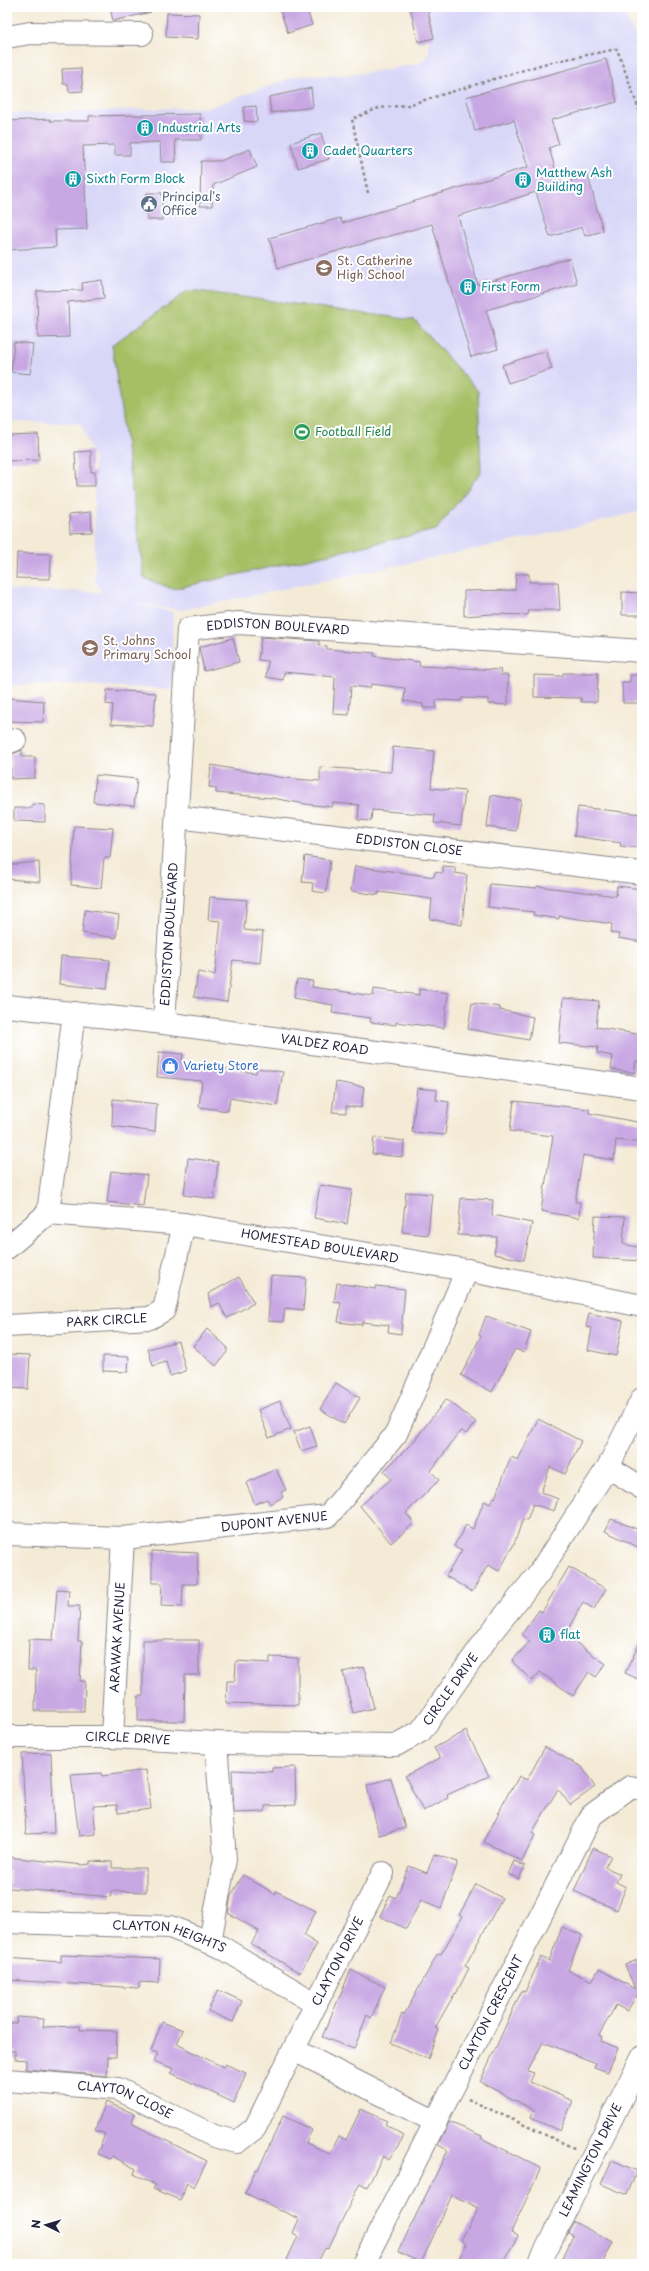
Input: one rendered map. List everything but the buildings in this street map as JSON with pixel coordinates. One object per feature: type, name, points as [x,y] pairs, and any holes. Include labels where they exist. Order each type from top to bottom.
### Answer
[{"type":"street","points":[[7,37],[30,33],[142,34]]},
{"type":"street","name":"EDDISTON BOULEVARD","points":[[164,1023],[188,629],[238,623],[642,651]]},
{"type":"street","name":"EDDISTON CLOSE","points":[[177,817],[642,873]]},
{"type":"street","name":"VALDEZ ROAD","points":[[7,1006],[164,1023],[642,1088]]},
{"type":"street","points":[[7,1248],[48,1213],[74,1013]]},
{"type":"street","name":"HOMESTEAD BOULEVARD","points":[[48,1213],[184,1224],[467,1270],[642,1306]]},
{"type":"street","name":"PARK CIRCLE","points":[[7,1326],[150,1318],[164,1310],[184,1224]]},
{"type":"street","name":"DUPONT AVENUE","points":[[7,1534],[123,1538],[328,1516],[396,1434],[467,1270]]},
{"type":"street","name":"CIRCLE DRIVE","points":[[7,1737],[112,1737],[216,1743],[396,1745],[421,1731],[490,1634],[539,1573],[608,1467],[642,1399]]},
{"type":"street","points":[[608,1467],[642,1488]]},
{"type":"street","name":"ARAWAK AVENUE","points":[[112,1737],[123,1538]]},
{"type":"street","points":[[210,1942],[225,1859],[216,1743]]},
{"type":"street","name":"CLAYTON CRESCENT","points":[[363,2264],[592,1815],[630,1787],[642,1789]]},
{"type":"street","name":"CLAYTON DRIVE","points":[[237,2142],[256,2128],[316,2004],[384,1873]]},
{"type":"street","name":"CLAYTON HEIGHTS","points":[[7,1922],[170,1927],[222,1947],[316,2004]]},
{"type":"street","points":[[294,2050],[436,2122]]},
{"type":"street","name":"LEAMINGTON DRIVE","points":[[539,2264],[642,2057]]},
{"type":"street","name":"CLAYTON CLOSE","points":[[7,2080],[118,2089],[214,2136],[237,2142]]},
{"type":"path","points":[[368,193],[352,119],[379,108],[408,105],[547,63],[617,49],[642,118]]},
{"type":"path","points":[[451,2091],[592,2156]]},
{"type":"shaded area","name":"St. Catherine High School","points":[[424,7],[621,7],[642,49],[642,511],[534,537],[182,610],[132,603],[173,612],[172,690],[88,685],[7,685],[7,590],[101,592],[95,580],[94,459],[80,423],[7,422],[7,114],[211,107],[296,76],[350,75],[419,64],[428,56],[430,40],[426,32]]},
{"type":"green space","name":"Football Field","points":[[189,290],[414,320],[478,391],[481,472],[436,530],[173,589],[144,578],[112,345]]},
{"type":"place","name":"Industrial Arts","points":[[145,128]]},
{"type":"place","name":"Cadet Quarters","points":[[310,151]]},
{"type":"place","name":"Sixth Form Block","points":[[73,179]]},
{"type":"place","name":"Matthew Ash Building","points":[[523,180]]},
{"type":"place","name":"Principal's Office","points":[[149,204]]},
{"type":"place","name":"St. Catherine High School","points":[[324,268]]},
{"type":"place","name":"First Form","points":[[468,287]]},
{"type":"place","name":"Football Field","points":[[302,432]]},
{"type":"place","name":"St. Johns Primary School","points":[[90,648]]},
{"type":"place","name":"Variety Store","points":[[170,1066]]},
{"type":"place","name":"flat","points":[[547,1635]]}]
